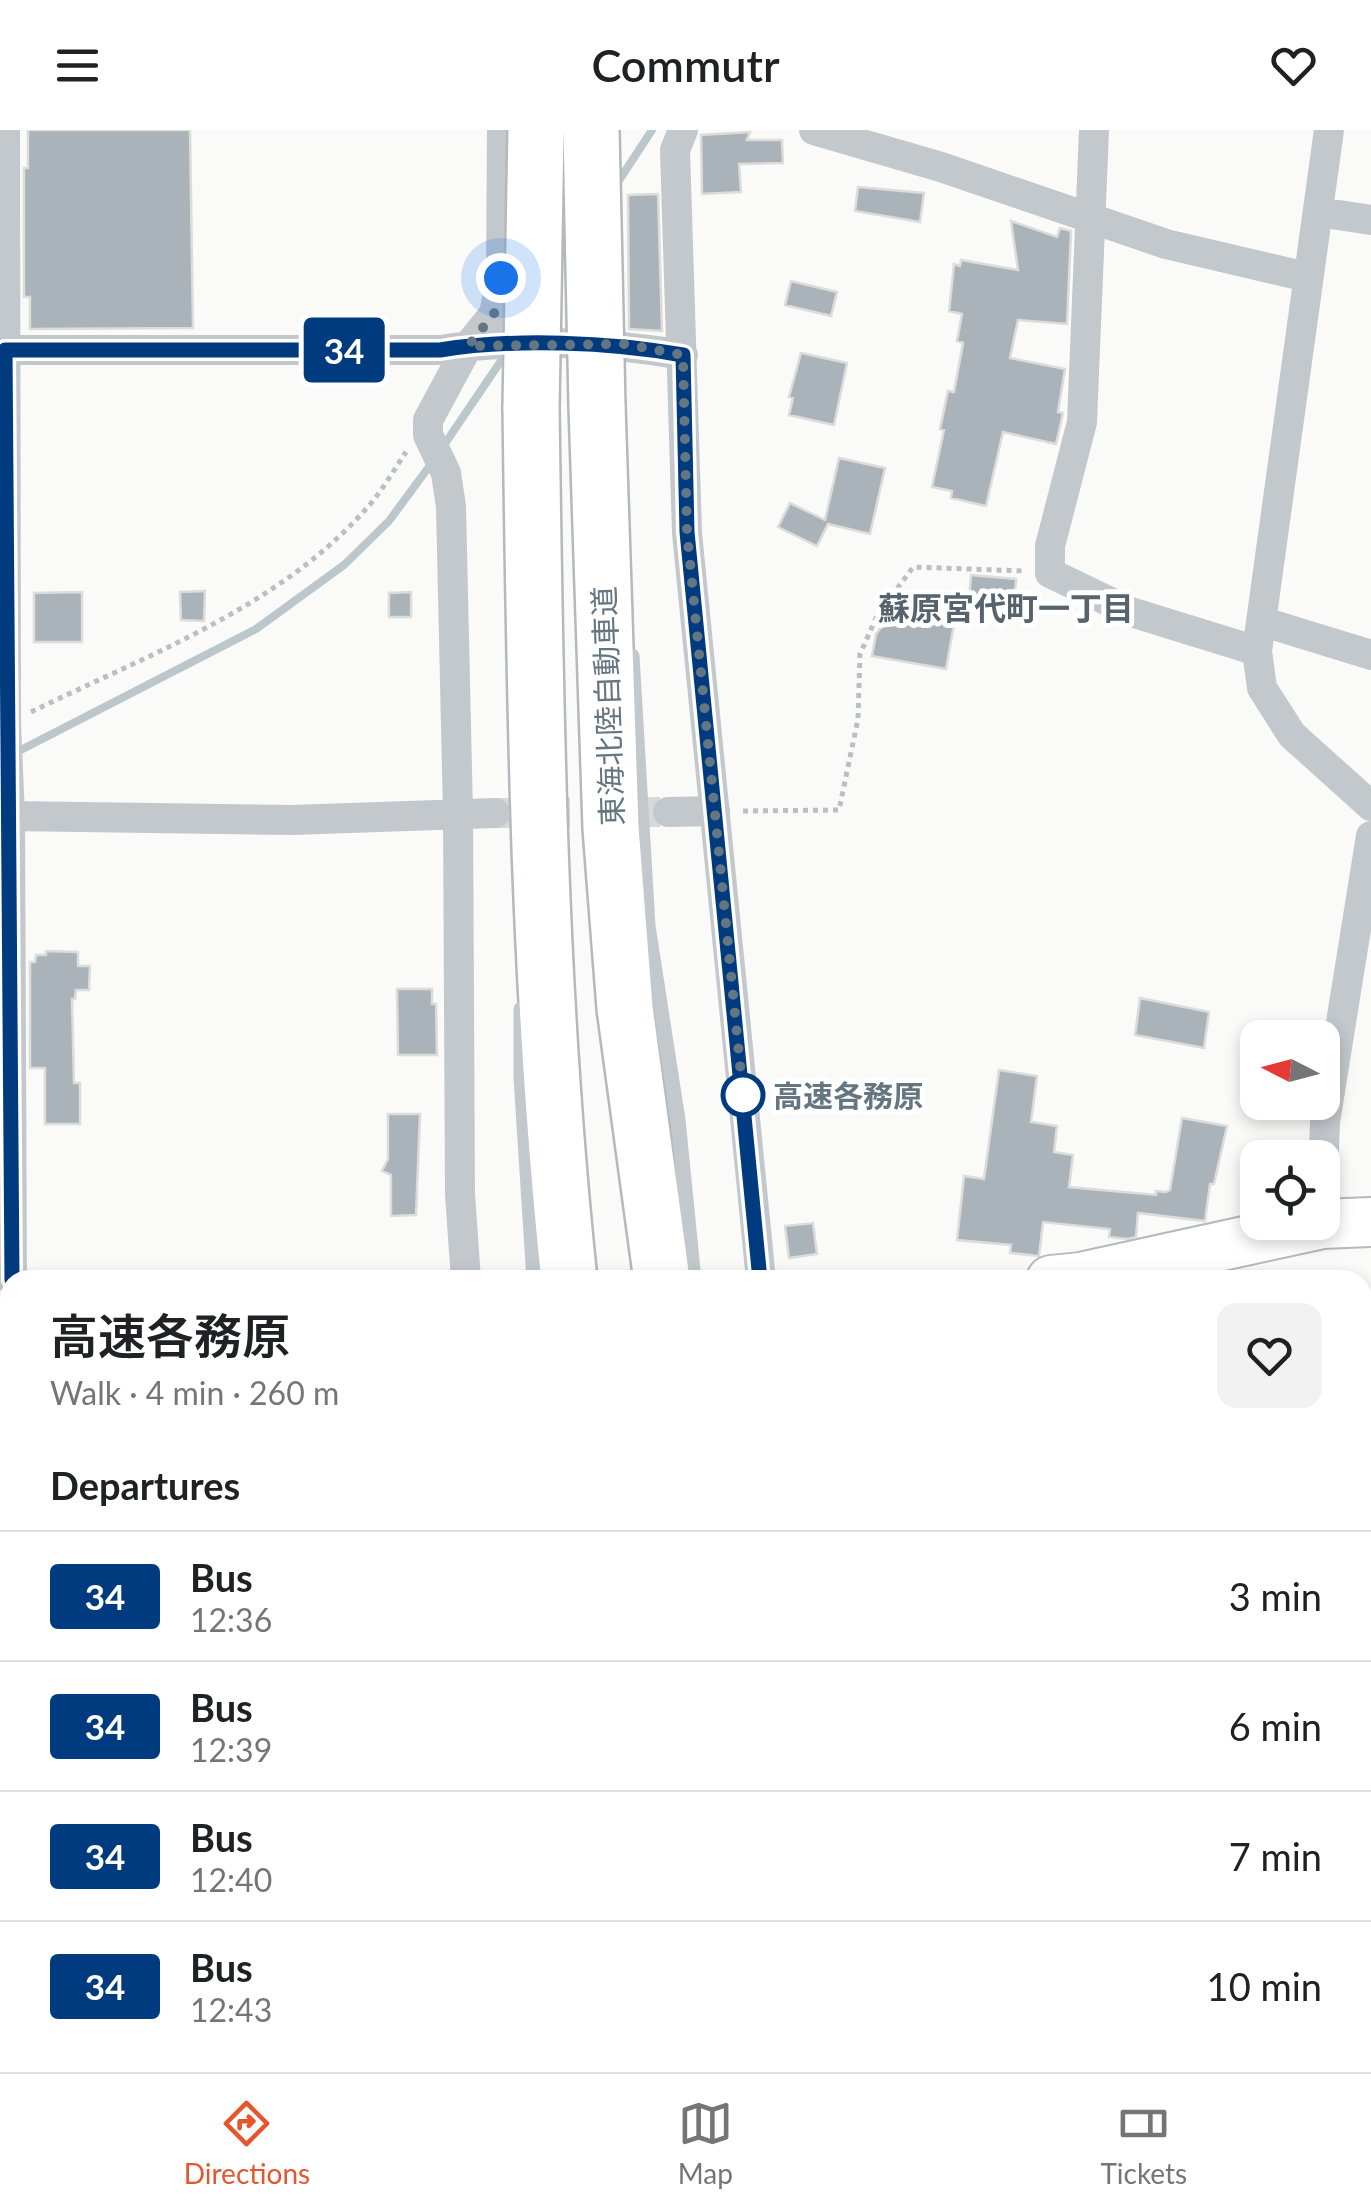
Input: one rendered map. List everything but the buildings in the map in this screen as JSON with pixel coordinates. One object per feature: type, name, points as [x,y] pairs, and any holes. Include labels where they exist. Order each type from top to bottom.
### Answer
[{"type":"highway","points":[[536,130],[531,407],[535,686],[554,1248]]},
{"type":"highway","name":"東海北陸自動車道","points":[[591,130],[597,426],[613,846],[626,1008],[654,1206],[677,1270]]},
{"type":"main road","points":[[1340,1223],[1371,1222]]},
{"type":"main road","points":[[1143,1270],[1215,1263],[1277,1240]]},
{"type":"street","points":[[6,130],[2,350],[12,1270]]},
{"type":"street","points":[[465,1270],[460,1194],[451,507],[446,472],[428,427],[494,314],[501,278],[502,130]]},
{"type":"street","points":[[683,130],[676,150],[687,532],[759,1270]]},
{"type":"street","points":[[814,130],[941,167],[1166,244],[1307,276]]},
{"type":"street","points":[[1094,130],[1082,422],[1050,546],[1050,572],[1131,612],[1371,656]]},
{"type":"street","points":[[1329,130],[1260,637],[1262,688],[1292,735],[1371,806]]},
{"type":"street","points":[[1318,212],[1371,220]]},
{"type":"street","points":[[2,350],[440,350],[624,344],[683,355]]},
{"type":"street","points":[[668,812],[715,810]]},
{"type":"street","points":[[10,816],[292,820],[496,812]]},
{"type":"street","points":[[1324,1140],[1364,947],[1371,836]]},
{"type":"lane","points":[[597,426],[617,530]]},
{"type":"lane","points":[[630,639],[648,926],[678,1120],[677,1270]]},
{"type":"lane","points":[[523,862],[535,686]]},
{"type":"lane","points":[[522,988],[521,1078],[554,1248],[540,1270]]},
{"type":"path","points":[[5,740],[294,576],[367,508],[428,427]]},
{"type":"path","points":[[715,810],[839,810],[858,719],[860,654],[877,616],[913,567],[1050,572]]},
{"type":"waterway","points":[[616,185],[652,130]]},
{"type":"waterway","points":[[442,448],[507,352]]},
{"type":"waterway","points":[[13,754],[256,629],[344,565],[389,521],[431,464]]},
{"type":"tunnel","points":[[495,813],[668,812]]},
{"type":"bus line","name":"34","points":[[12,1270],[5,350],[440,350],[468,346],[624,344],[683,355],[687,532],[759,1270]]},
{"type":"place","name":"高速各務原","points":[[743,1095]]},
{"type":"district","name":"蘇原宮代町一丁目","points":[[1006,607]]},
{"type":"route","points":[[501,278],[494,314],[468,346],[624,344],[683,355],[687,532],[743,1095]]}]
